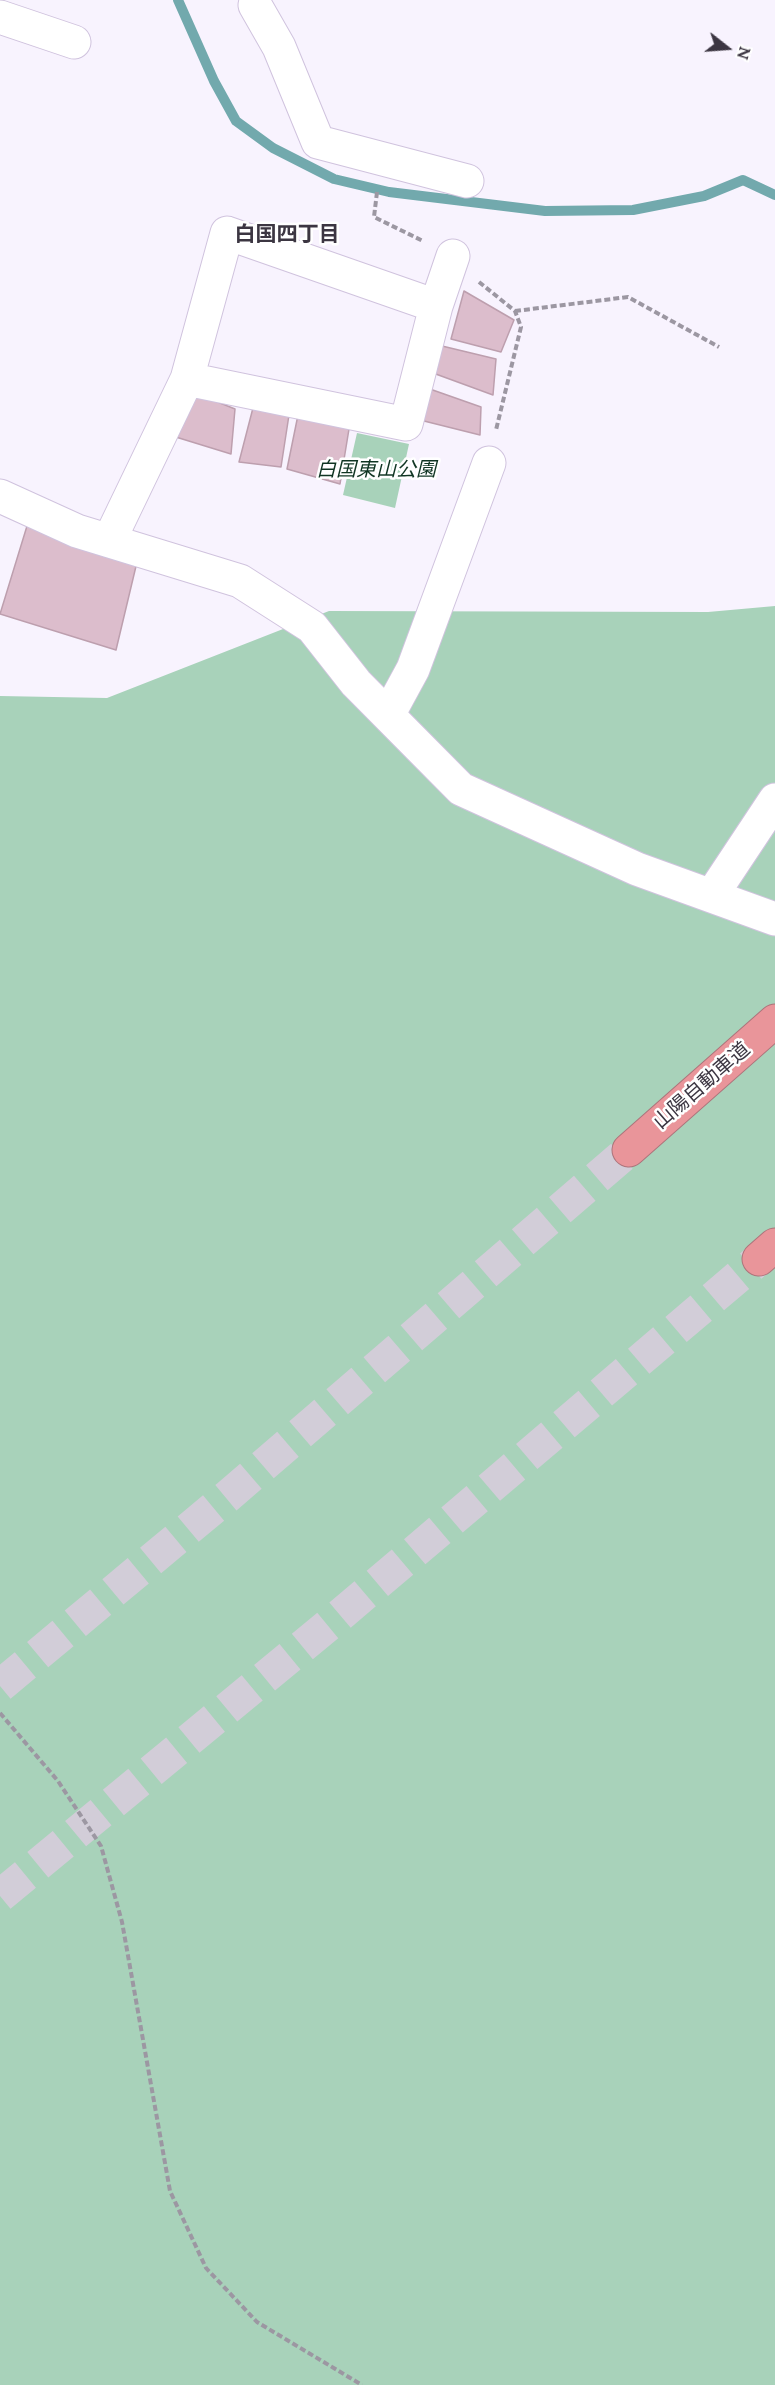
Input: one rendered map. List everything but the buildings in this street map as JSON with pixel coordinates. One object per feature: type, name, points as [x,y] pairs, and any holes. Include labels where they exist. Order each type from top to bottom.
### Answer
[{"type":"highway","name":"山陽自動車道","points":[[629,1150],[775,1021]]},
{"type":"street","points":[[253,2],[279,47],[318,142],[467,181]]},
{"type":"street","points":[[0,17],[74,42]]},
{"type":"street","points":[[108,541],[187,379],[227,233],[436,306]]},
{"type":"street","points":[[187,379],[406,424],[436,306],[453,256]]},
{"type":"street","points":[[388,716],[413,669],[489,463]]},
{"type":"street","points":[[0,496],[77,531],[240,582],[312,627],[356,683],[461,789],[637,869],[775,919]]},
{"type":"street","points":[[712,895],[775,801]]},
{"type":"path","points":[[515,311],[628,297],[719,347]]},
{"type":"path","points":[[0,1713],[58,1781],[101,1846],[122,1922],[170,2191],[206,2268],[257,2322],[362,2385]]},
{"type":"green space","name":"白国東山公園","points":[[357,433],[409,444],[395,508],[343,495]]},
{"type":"green space","points":[[775,606],[775,2385],[0,2385],[0,696],[107,698],[329,611],[708,612]]},
{"type":"waterway","points":[[178,0],[214,81],[236,121],[273,148],[334,179],[389,192],[545,211],[633,210],[704,196],[743,180],[775,195]]},
{"type":"tunnel","points":[[0,1686],[228,1496],[629,1150]]},
{"type":"tunnel","points":[[0,1896],[332,1622],[759,1259]]},
{"type":"district","name":"白国四丁目","points":[[287,235]]}]
